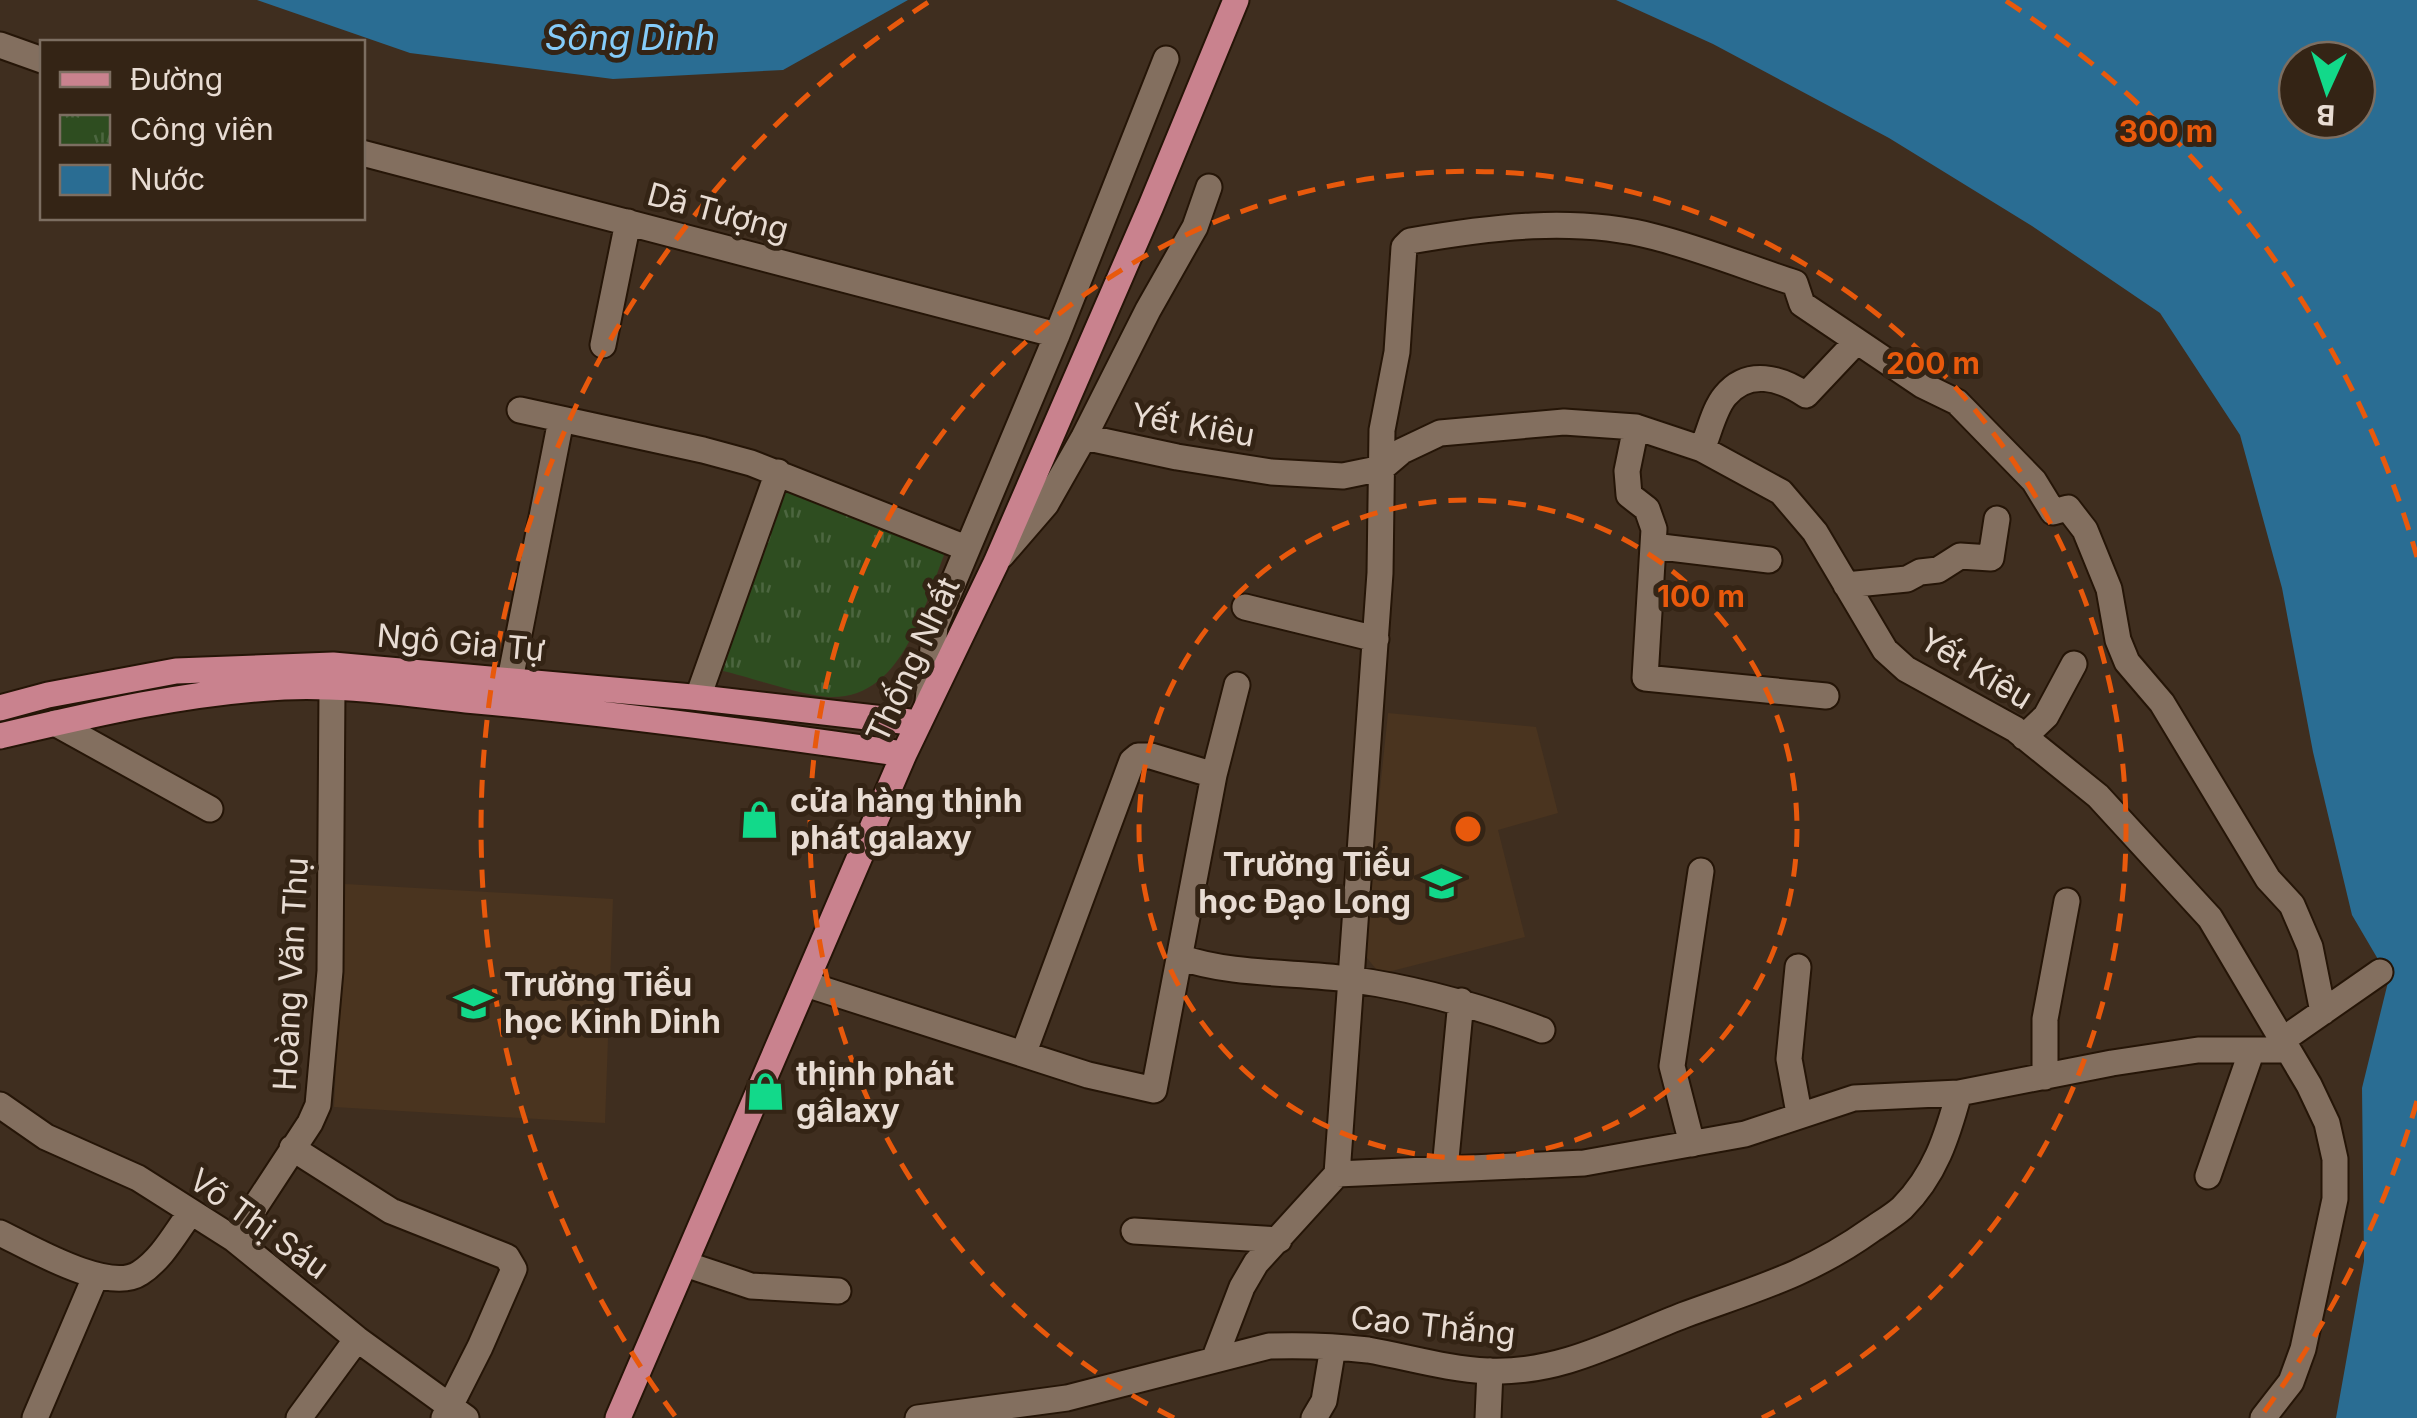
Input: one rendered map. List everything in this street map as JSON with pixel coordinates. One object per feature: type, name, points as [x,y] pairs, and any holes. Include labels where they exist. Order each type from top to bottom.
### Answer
[{"type":"main road","name":"Thống Nhất","points":[[618,1418],[904,754],[996,563],[1236,0]]},
{"type":"main road","name":"Ngô Gia Tự","points":[[0,708],[48,695],[176,672],[510,680],[553,696],[695,725],[904,754]]},
{"type":"main road","name":"Ngô Gia Tự","points":[[0,736],[133,704],[286,687],[332,676],[553,696],[698,697],[924,712]]},
{"type":"main road","points":[[48,695],[55,723]]},
{"type":"main road","points":[[695,725],[698,697]]},
{"type":"street","points":[[0,45],[40,59]]},
{"type":"street","points":[[924,712],[936,626],[1166,59]]},
{"type":"street","name":"Dã Tượng","points":[[365,154],[1057,335]]},
{"type":"street","points":[[996,563],[1046,504],[1084,437],[1195,227],[1209,187]]},
{"type":"street","points":[[602,344],[628,222]]},
{"type":"street","points":[[1214,1360],[1242,1287],[1256,1263],[1338,1174],[1376,640],[1382,430],[1397,352],[1404,246],[1410,241],[1467,231],[1544,225],[1601,228],[1655,237],[1794,284],[1802,304],[1922,385],[1957,402],[2034,481],[2052,512],[2068,508],[2085,530],[2109,589],[2118,640],[2127,662],[2162,702],[2260,866],[2292,905],[2310,947],[2323,1012]]},
{"type":"street","points":[[1702,449],[1724,397],[1747,380],[1784,380],[1806,395],[1856,342]]},
{"type":"street","points":[[520,410],[703,450],[778,472],[966,548]]},
{"type":"street","points":[[510,680],[561,420]]},
{"type":"street","name":"Yết Kiêu","points":[[1084,437],[1177,458],[1271,472],[1343,476],[1382,468],[1402,450],[1440,433],[1564,422],[1636,428],[1702,449],[1781,492],[1815,532],[1885,650],[1906,670],[2024,736],[2098,796],[2210,918],[2310,1086],[2327,1123],[2336,1158],[2335,1199],[2303,1349],[2291,1382],[2263,1418]]},
{"type":"street","points":[[1636,428],[1627,472],[1628,495],[1647,509],[1654,529],[1645,678],[1826,696]]},
{"type":"street","points":[[698,697],[778,472]]},
{"type":"street","points":[[1846,585],[1908,579],[1920,572],[1938,570],[1960,556],[1991,558],[1997,519]]},
{"type":"street","points":[[1653,546],[1769,560]]},
{"type":"street","points":[[1245,608],[1376,640]]},
{"type":"street","points":[[2024,736],[2046,716],[2074,664]]},
{"type":"street","name":"Hoàng Văn Thụ","points":[[234,1239],[318,1105],[330,972],[332,676]]},
{"type":"street","points":[[806,984],[1088,1075],[1154,1090],[1214,775],[1237,685]]},
{"type":"street","points":[[55,723],[210,809]]},
{"type":"street","points":[[1024,1052],[1132,761],[1138,756],[1151,756],[1214,775]]},
{"type":"street","points":[[1692,1144],[1672,1066],[1701,871]]},
{"type":"street","points":[[2044,1077],[2046,1019],[2068,901]]},
{"type":"street","points":[[1180,957],[1206,964],[1352,979],[1461,1001],[1542,1030]]},
{"type":"street","points":[[1798,967],[1790,1059],[1799,1114]]},
{"type":"street","points":[[1338,1174],[1584,1163],[1744,1134],[1854,1098],[1959,1093],[2198,1050],[2283,1046],[2380,972]]},
{"type":"street","points":[[1445,1169],[1461,1001]]},
{"type":"street","points":[[2208,1176],[2252,1050]]},
{"type":"street","name":"Cao Thắng","points":[[918,1418],[1016,1411],[1269,1346],[1333,1348],[1490,1371],[1545,1368],[1582,1358],[1683,1316],[1780,1282],[1840,1253],[1900,1210],[1930,1174],[1946,1140],[1959,1093]]},
{"type":"street","name":"Võ Thị Sáu","points":[[0,1104],[46,1137],[138,1178],[234,1239],[453,1414]]},
{"type":"street","points":[[292,1148],[391,1211],[507,1257],[514,1270],[453,1414]]},
{"type":"street","points":[[0,1233],[106,1279],[131,1278],[143,1272],[191,1212]]},
{"type":"street","points":[[1134,1231],[1278,1240]]},
{"type":"street","points":[[685,1264],[751,1286],[838,1291]]},
{"type":"street","points":[[35,1418],[96,1275]]},
{"type":"street","points":[[298,1418],[357,1338]]},
{"type":"street","points":[[1314,1418],[1324,1401],[1333,1348]]},
{"type":"street","points":[[1488,1418],[1490,1371]]},
{"type":"shaded area","name":"Trường Tiểu học Đạo Long","points":[[1388,713],[1536,727],[1558,813],[1498,830],[1525,937],[1380,974],[1363,953]]},
{"type":"shaded area","name":"Trường Tiểu học Kinh Dinh","points":[[345,884],[613,899],[605,1123],[334,1107]]},
{"type":"green space","points":[[778,488],[946,550],[907,645],[876,683],[855,694],[817,696],[723,671]]},
{"type":"water","name":"Sông Dinh","points":[[257,0],[908,0],[783,70],[613,79],[410,53]]},
{"type":"water","points":[[1616,0],[2417,0],[2417,1418],[2336,1418],[2364,1261],[2362,1088],[2389,978],[2352,915],[2313,752],[2282,588],[2240,435],[2160,313],[2032,226],[1889,138],[1713,44]]},
{"type":"place","name":"cửa hàng thịnh phát galaxy","points":[[760,819]]},
{"type":"place","name":"Trường Tiểu học Đạo Long","points":[[1441,883]]},
{"type":"place","name":"Trường Tiểu học Kinh Dinh","points":[[474,1003]]},
{"type":"place","name":"thịnh phát gâlaxy","points":[[766,1092]]}]
